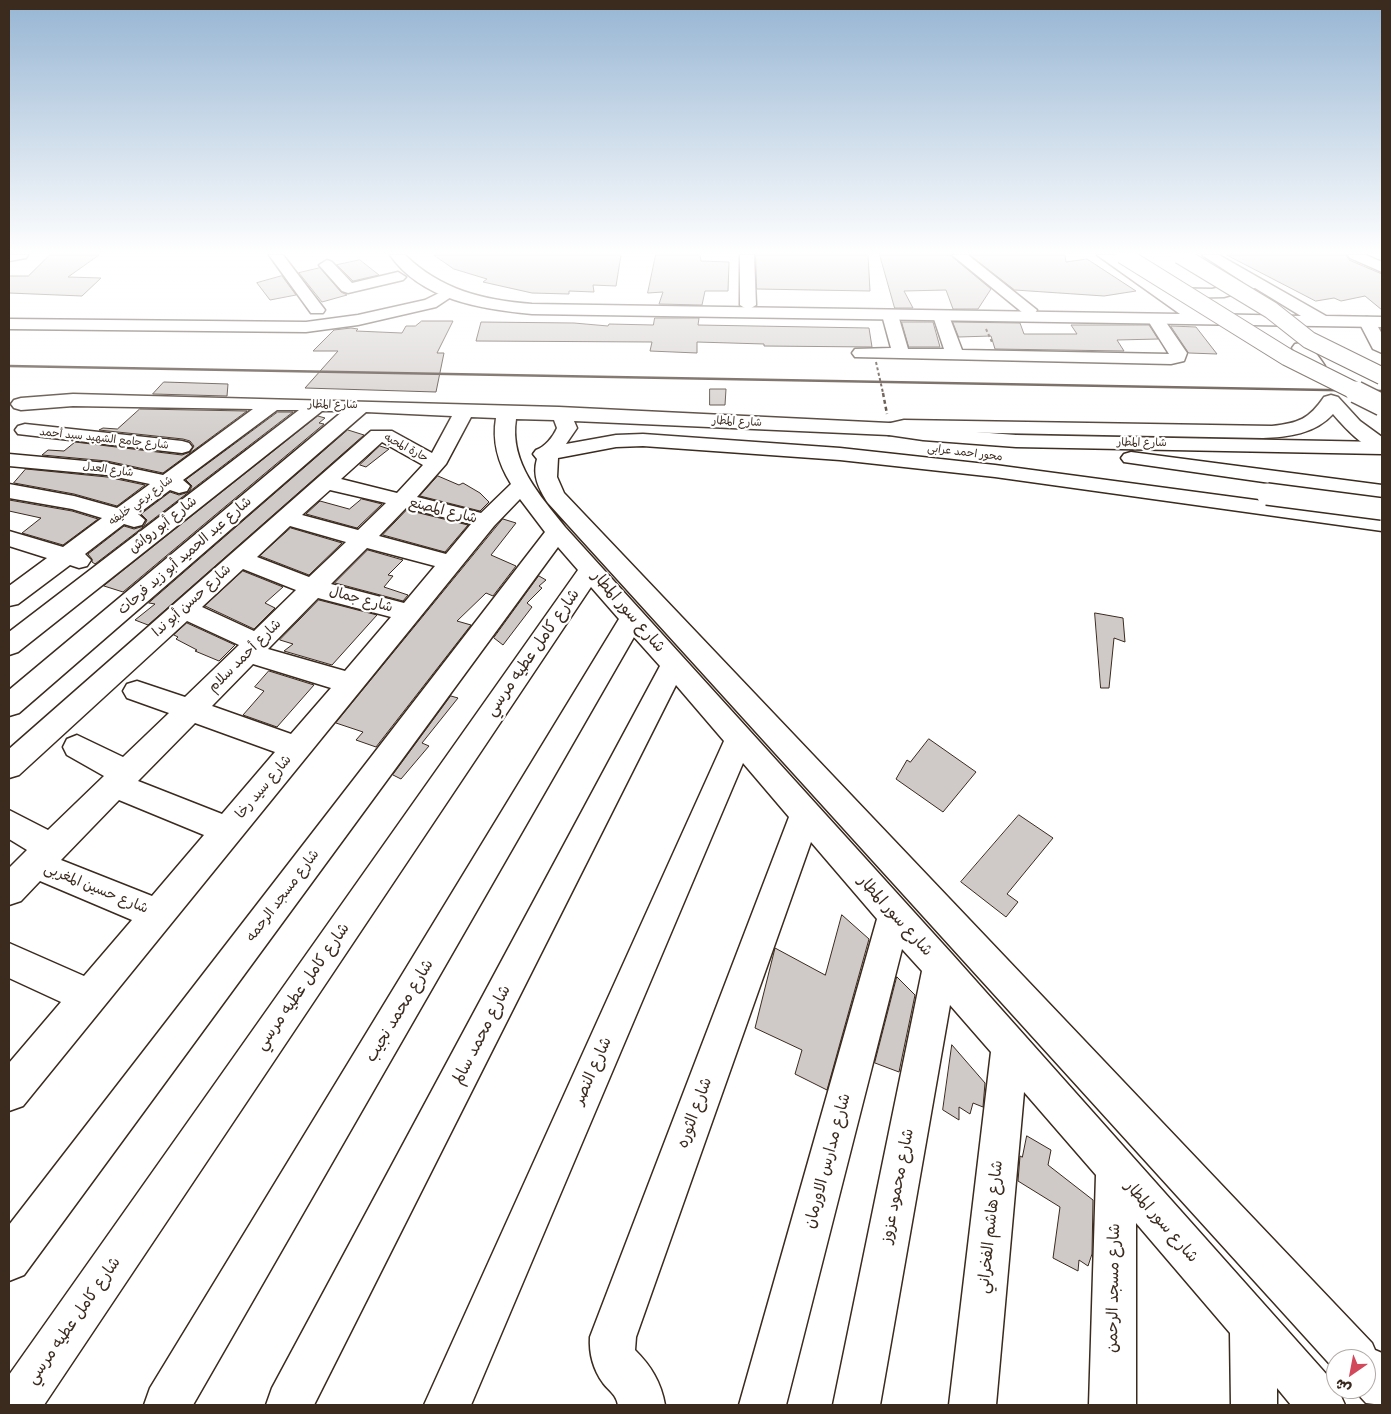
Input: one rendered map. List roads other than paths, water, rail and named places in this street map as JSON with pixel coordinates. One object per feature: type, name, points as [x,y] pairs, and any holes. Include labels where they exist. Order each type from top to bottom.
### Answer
[{"type":"main road","points":[[9,324],[306,327],[351,321]]},
{"type":"main road","points":[[892,321],[901,354]]},
{"type":"main road","points":[[943,321],[955,355]]},
{"type":"main road","points":[[868,358],[901,354],[1171,359],[1178,357],[1178,353],[1156,321]]},
{"type":"main road","points":[[1230,321],[1287,357],[1382,405]]},
{"type":"main road","points":[[1257,321],[1342,371],[1382,389]]},
{"type":"main road","points":[[1283,321],[1323,348],[1382,376]]},
{"type":"main road","points":[[1295,321],[1382,360]]},
{"type":"main road","points":[[1377,321],[1373,329],[1374,339],[1382,348]]},
{"type":"main road","points":[[1301,348],[1327,380],[1331,401],[1353,426],[1382,447]]},
{"type":"main road","name":"شارع المطار","points":[[15,405],[54,400],[92,400],[361,406],[559,413],[889,429],[923,434],[1016,441],[1382,447]]},
{"type":"main road","name":"شارع المطار","points":[[24,429],[56,411],[92,400]]},
{"type":"main road","points":[[121,420],[140,401]]},
{"type":"main road","points":[[889,429],[904,426],[944,426],[1247,433],[1276,431],[1306,425],[1325,413],[1331,401]]},
{"type":"main road","name":"شارع برعي خليفه","points":[[12,592],[166,483],[273,404]]},
{"type":"main road","points":[[9,451],[37,412],[34,408],[15,405]]},
{"type":"main road","name":"شارع أبو رواش","points":[[9,645],[318,405]]},
{"type":"main road","name":"شارع عبد الحميد أبو زيد فرحات","points":[[9,705],[361,406]]},
{"type":"main road","name":"شارع أحمد سلام","points":[[9,890],[401,501],[436,464],[457,430],[464,410]]},
{"type":"main road","name":"شارع سور المطار","points":[[507,412],[503,432],[506,451],[513,473],[557,532],[940,966],[1116,1171],[1322,1405]]},
{"type":"main road","name":"شارع سور المطار","points":[[559,413],[566,422],[567,428],[549,453],[545,473],[547,484],[556,498],[1347,1349]]},
{"type":"main road","name":"شارع جامع الشهيد سيد أحمد","points":[[24,429],[182,447]]},
{"type":"main road","name":"محور احمد عرابى","points":[[549,453],[573,440],[602,432],[784,437],[967,453],[1382,509]]},
{"type":"main road","name":"حارة المحبه","points":[[376,436],[385,435],[436,464]]},
{"type":"main road","name":"شارع حسن أبو ندا","points":[[9,766],[376,436]]},
{"type":"main road","points":[[506,451],[549,453],[598,443],[631,440],[833,453],[986,469],[1290,513],[1382,524]]},
{"type":"main road","name":"محور احمد عرابى","points":[[1016,441],[1382,492]]},
{"type":"main road","points":[[1135,458],[1192,474],[1285,489],[1297,495],[1303,502],[1301,508],[1290,513]]},
{"type":"main road","name":"شارع العدل","points":[[9,460],[107,469],[142,475],[205,493]]},
{"type":"main road","name":"شارع المصنع","points":[[324,482],[486,521]]},
{"type":"main road","name":"شارع سيد رخا","points":[[9,1092],[486,521],[522,485]]},
{"type":"main road","points":[[9,491],[74,502],[159,528]]},
{"type":"main road","points":[[285,518],[451,563]]},
{"type":"main road","name":"شارع مسجد الرحمه","points":[[9,1260],[557,532]]},
{"type":"main road","points":[[9,538],[66,555],[107,570]]},
{"type":"main road","name":"شارع جمال","points":[[239,559],[313,588],[409,613]]},
{"type":"main road","name":"شارع كامل عطيه مرسي","points":[[16,1405],[591,569]]},
{"type":"main road","points":[[12,592],[56,608]]},
{"type":"main road","points":[[184,609],[253,648],[350,684]]},
{"type":"main road","name":"شارع محمد نجيب","points":[[167,1405],[633,617]]},
{"type":"main road","name":"شارع محمد سالم","points":[[289,1405],[674,664]]},
{"type":"main road","points":[[137,690],[296,748]]},
{"type":"main road","name":"شارع النصر","points":[[447,1405],[739,738]]},
{"type":"main road","points":[[76,747],[120,779],[227,830]]},
{"type":"main road","name":"شارع الثوره","points":[[641,1405],[638,1387],[632,1378],[614,1362],[611,1346],[613,1337],[806,814]]},
{"type":"main road","name":"شارع حسين المغربى","points":[[9,823],[43,856],[157,914]]},
{"type":"main road","name":"شارع مدارس الاورمان","points":[[762,1405],[894,916]]},
{"type":"main road","points":[[9,960],[89,996]]},
{"type":"main road","name":"شارع محمود عزوز","points":[[856,1405],[940,966]]},
{"type":"main road","name":"شارع هاشم الفخراني","points":[[972,1405],[1010,1048]]},
{"type":"main road","name":"شارع مسجد الرحمن","points":[[1112,1405],[1116,1171]]},
{"type":"main road","points":[[1252,1326],[1254,1405]]},
{"type":"railway","points":[[9,366],[1382,391]]}]
